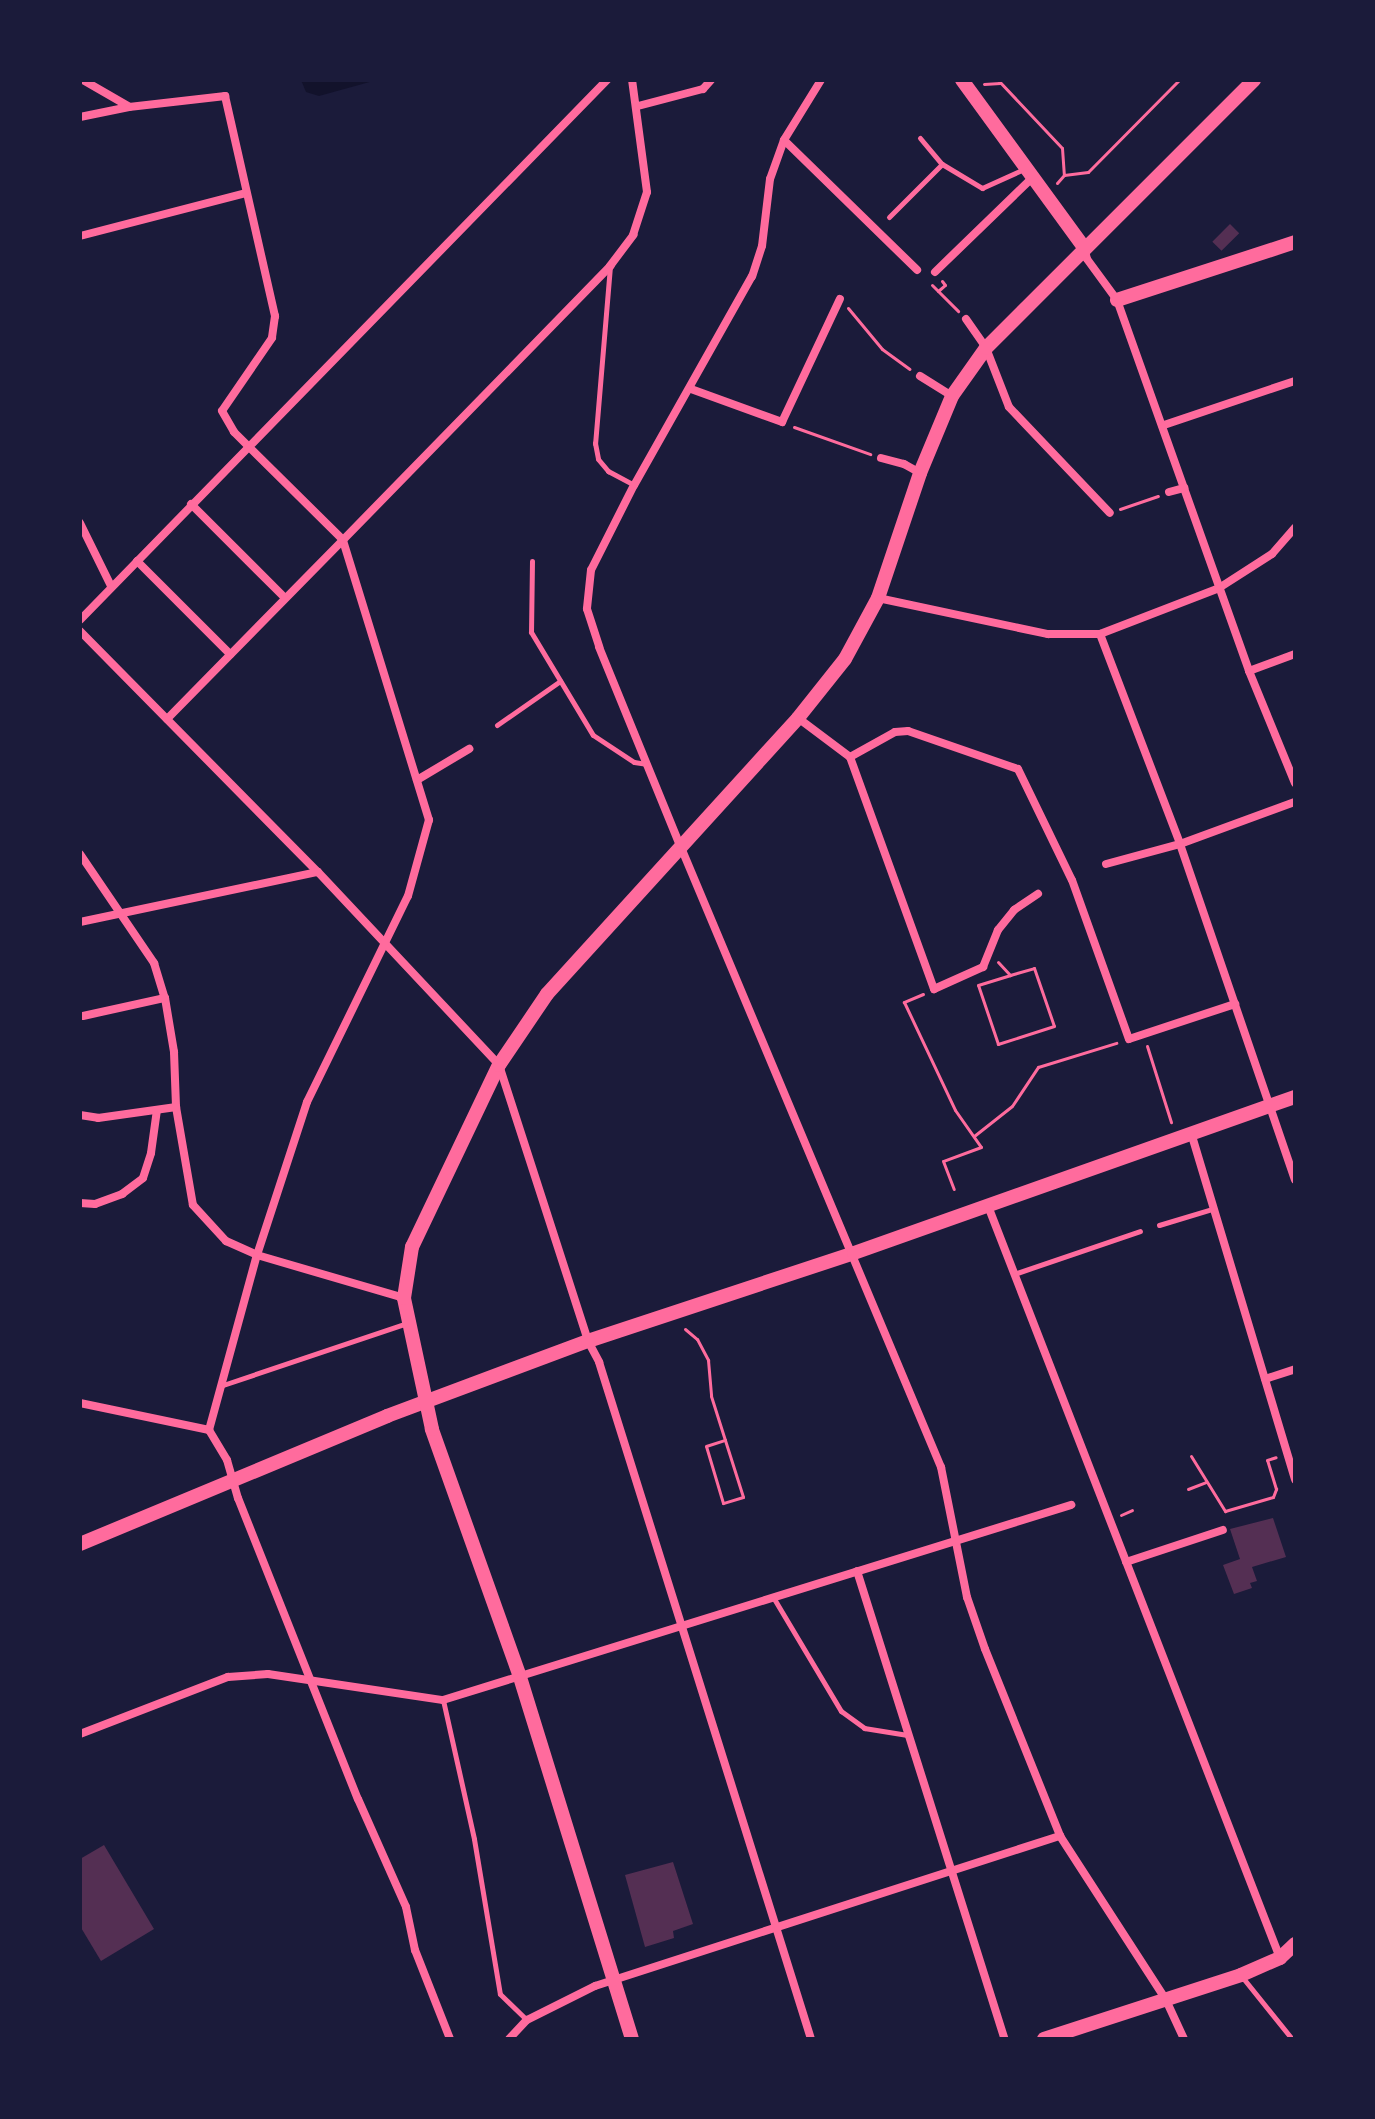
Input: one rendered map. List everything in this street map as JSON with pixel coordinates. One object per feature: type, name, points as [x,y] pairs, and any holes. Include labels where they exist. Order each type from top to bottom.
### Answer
[{"type":"street","points":[[83,80],[129,107]]},
{"type":"street","points":[[80,620],[607,80]]},
{"type":"street","points":[[167,719],[610,266],[633,235],[647,192],[638,106],[632,80]]},
{"type":"street","points":[[638,106],[703,89],[711,80]]},
{"type":"street","points":[[821,80],[784,140],[770,179],[762,246],[752,276],[691,389],[634,485],[591,570],[587,609],[599,647],[680,845],[854,1253],[941,1467],[967,1597],[1060,1836],[1166,2000],[1184,2039]]},
{"type":"street","points":[[962,80],[1084,247],[1087,259],[1117,300],[1249,671],[1295,783]]},
{"type":"street","points":[[632,2039],[519,1674],[432,1429],[429,1400],[420,1377],[404,1298],[412,1247],[499,1065],[547,994],[798,718],[845,659],[878,598],[920,473],[952,396],[986,348],[1254,80]]},
{"type":"street","points":[[80,117],[129,107],[225,96],[275,316],[272,338],[222,411],[234,432],[343,540],[429,820],[408,896],[307,1102],[257,1255],[209,1430]]},
{"type":"street","points":[[784,140],[917,270]]},
{"type":"street","points":[[935,272],[1028,173]]},
{"type":"street","points":[[80,236],[246,193]]},
{"type":"street","points":[[1117,300],[1295,242]]},
{"type":"street","points":[[691,389],[782,422],[840,299]]},
{"type":"street","points":[[966,319],[986,348],[1009,407],[1110,513]]},
{"type":"street","points":[[920,376],[952,396]]},
{"type":"street","points":[[1164,425],[1295,381]]},
{"type":"street","points":[[881,458],[904,464],[920,473]]},
{"type":"street","points":[[1169,492],[1184,488]]},
{"type":"street","points":[[191,504],[285,598]]},
{"type":"street","points":[[80,523],[111,586]]},
{"type":"street","points":[[878,598],[1048,634],[1100,634],[1219,588],[1272,554],[1295,528]]},
{"type":"street","points":[[137,561],[230,654]]},
{"type":"street","points":[[80,631],[318,872],[499,1065],[588,1341],[599,1362],[811,2039]]},
{"type":"street","points":[[1100,634],[1180,844],[1295,1180]]},
{"type":"street","points":[[1249,671],[1295,654]]},
{"type":"street","points":[[798,718],[850,757],[934,989],[983,967],[998,930],[1014,910],[1038,894]]},
{"type":"street","points":[[850,757],[895,732],[908,731],[1018,769],[1072,880],[1129,1039],[1235,1004]]},
{"type":"street","points":[[417,780],[469,749]]},
{"type":"street","points":[[1106,864],[1180,844],[1295,802]]},
{"type":"street","points":[[80,854],[154,963],[165,998],[174,1052],[176,1107],[193,1205],[226,1241],[257,1255],[404,1298]]},
{"type":"street","points":[[80,922],[318,872]]},
{"type":"street","points":[[83,1016],[165,998]]},
{"type":"street","points":[[80,1544],[429,1400],[588,1341],[854,1253],[1192,1136],[1295,1097]]},
{"type":"street","points":[[80,1115],[98,1118],[176,1107]]},
{"type":"street","points":[[80,1203],[95,1204],[122,1194],[143,1178],[151,1153],[157,1110]]},
{"type":"street","points":[[1192,1136],[1295,1480]]},
{"type":"street","points":[[988,1206],[1280,1958]]},
{"type":"street","points":[[1265,1379],[1295,1369]]},
{"type":"street","points":[[80,1403],[209,1430],[227,1460],[232,1480],[310,1679],[406,1907],[415,1950],[450,2039]]},
{"type":"street","points":[[80,1734],[228,1677],[268,1674],[443,1700],[1071,1505]]},
{"type":"street","points":[[1126,1562],[1223,1530]]},
{"type":"street","points":[[857,1571],[1005,2039]]},
{"type":"street","points":[[509,2039],[527,2020],[595,1986],[1060,1836]]},
{"type":"street","points":[[1044,2039],[1241,1975],[1280,1958],[1295,1944]]},
{"type":"lane","points":[[920,138],[942,164],[982,188],[1028,173]]},
{"type":"lane","points":[[889,217],[942,164]]},
{"type":"lane","points":[[610,266],[595,443],[598,459],[608,471],[634,485]]},
{"type":"lane","points":[[532,561],[531,632],[593,735],[634,762],[647,764]]},
{"type":"lane","points":[[497,725],[560,681]]},
{"type":"lane","points":[[1159,1225],[1212,1209]]},
{"type":"lane","points":[[1014,1274],[1140,1231]]},
{"type":"lane","points":[[223,1385],[408,1323]]},
{"type":"lane","points":[[773,1597],[841,1711],[864,1728],[907,1735]]},
{"type":"lane","points":[[443,1700],[474,1839],[500,1994],[527,2020]]},
{"type":"lane","points":[[1241,1975],[1292,2039]]},
{"type":"path","points":[[998,80],[1062,148],[1064,175]]},
{"type":"path","points":[[1045,196],[1064,175],[1088,172],[1179,80]]},
{"type":"path","points":[[917,270],[966,319]]},
{"type":"path","points":[[840,299],[882,349],[920,376]]},
{"type":"path","points":[[782,422],[881,458]]},
{"type":"path","points":[[1110,513],[1169,492]]},
{"type":"path","points":[[990,953],[1010,975]]},
{"type":"path","points":[[1034,968],[1054,1026],[998,1044],[978,985],[1010,975],[1034,968]]},
{"type":"path","points":[[934,989],[904,1002],[955,1110],[981,1147],[943,1161],[954,1189]]},
{"type":"path","points":[[1143,1035],[1171,1122]]},
{"type":"path","points":[[974,1136],[1012,1106],[1038,1067],[1129,1039]]},
{"type":"path","points":[[685,1329],[697,1339],[708,1360],[711,1396],[725,1440],[743,1497],[723,1503],[706,1446],[725,1440]]},
{"type":"path","points":[[1191,1456],[1225,1511],[1251,1506],[1273,1497],[1276,1489],[1267,1460]]},
{"type":"path","points":[[1188,1489],[1206,1482]]},
{"type":"shaded area","points":[[301,80],[377,80],[319,96],[306,92]]},
{"type":"building","points":[[1230,224],[1239,233],[1222,251],[1212,242]]},
{"type":"building","points":[[1273,1518],[1286,1557],[1252,1567],[1257,1581],[1250,1583],[1252,1588],[1234,1594],[1223,1565],[1240,1559],[1230,1529]]},
{"type":"building","points":[[104,1845],[154,1929],[101,1961],[80,1926],[80,1859]]},
{"type":"building","points":[[673,1862],[693,1924],[673,1931],[674,1938],[645,1947],[625,1875]]}]
